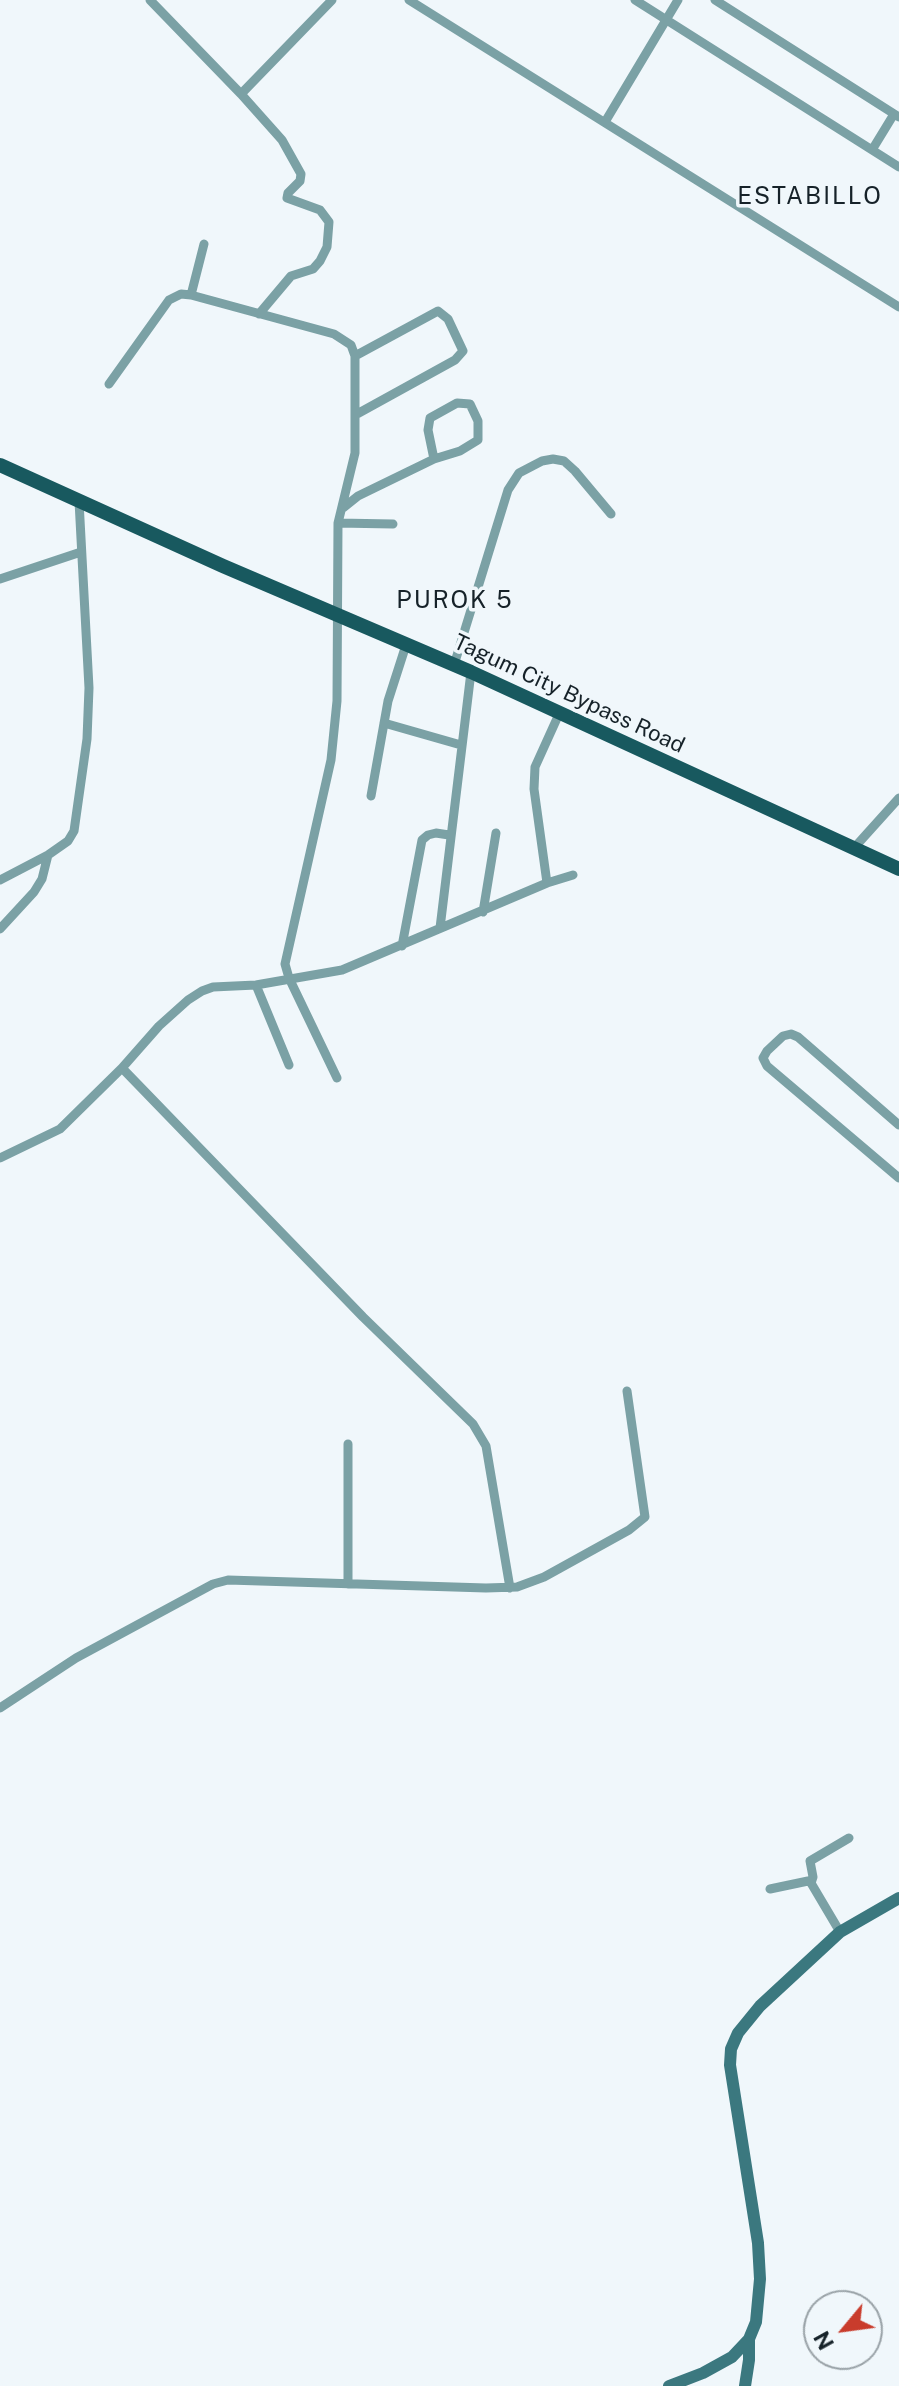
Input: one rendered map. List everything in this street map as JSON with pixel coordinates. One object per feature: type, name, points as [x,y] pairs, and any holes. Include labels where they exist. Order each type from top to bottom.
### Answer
[{"type":"main road","name":"Tagum City Bypass Road","points":[[0,465],[471,672],[899,869]]},
{"type":"main road","points":[[745,2386],[749,2339],[758,2312],[760,2279],[758,2243],[730,2065],[731,2049],[747,2020],[840,1932],[899,1898]]},
{"type":"main road","points":[[669,2386],[723,2363],[749,2339]]},
{"type":"street","points":[[150,0],[282,140],[297,164],[300,181],[287,198],[326,214],[330,231],[327,247],[313,269],[291,276],[259,314]]},
{"type":"street","points":[[241,94],[332,0]]},
{"type":"street","points":[[409,0],[899,307]]},
{"type":"street","points":[[635,0],[899,167]]},
{"type":"street","points":[[605,122],[678,0]]},
{"type":"street","points":[[715,0],[897,116],[872,150]]},
{"type":"street","points":[[191,295],[204,244]]},
{"type":"street","points":[[109,384],[169,300],[181,294],[334,334],[351,345],[355,356],[355,453],[338,523],[337,701],[331,760],[286,957],[289,978],[337,1078]]},
{"type":"street","points":[[355,356],[438,311],[448,319],[463,351],[455,360],[357,414]]},
{"type":"street","points":[[343,508],[358,496],[478,440],[478,421],[470,404],[457,403],[430,418],[428,430],[434,459]]},
{"type":"street","points":[[454,665],[508,490],[519,473],[542,461],[564,461],[611,514]]},
{"type":"street","points":[[0,880],[48,855],[68,841],[74,831],[87,739],[89,688],[79,501]]},
{"type":"street","points":[[338,523],[393,524]]},
{"type":"street","points":[[0,579],[81,552]]},
{"type":"street","points":[[371,796],[384,723],[406,645]]},
{"type":"street","points":[[440,928],[471,672]]},
{"type":"street","points":[[547,883],[534,789],[535,767],[559,714]]},
{"type":"street","points":[[384,723],[461,745]]},
{"type":"street","points":[[854,848],[899,798]]},
{"type":"street","points":[[402,946],[422,840],[436,833],[449,835]]},
{"type":"street","points":[[483,912],[496,833]]},
{"type":"street","points":[[0,929],[34,892],[42,879],[48,855]]},
{"type":"street","points":[[0,1158],[60,1129],[122,1068],[159,1026],[188,1000],[213,987],[256,985],[342,970],[547,883],[573,875]]},
{"type":"street","points":[[256,985],[289,1065]]},
{"type":"street","points":[[899,1125],[798,1037],[791,1034],[783,1036],[763,1058],[767,1066],[899,1178]]},
{"type":"street","points":[[122,1068],[363,1317],[473,1424],[486,1446],[510,1588]]},
{"type":"street","points":[[0,1708],[76,1658],[213,1584],[246,1579],[510,1588],[544,1577],[629,1530],[645,1517],[627,1391]]},
{"type":"street","points":[[348,1444],[348,1584]]},
{"type":"street","points":[[811,1883],[810,1861],[849,1838]]},
{"type":"street","points":[[770,1889],[808,1881],[840,1932]]},
{"type":"district","name":"ESTABILLO","points":[[810,197]]},
{"type":"district","name":"PUROK 5","points":[[455,601]]}]
